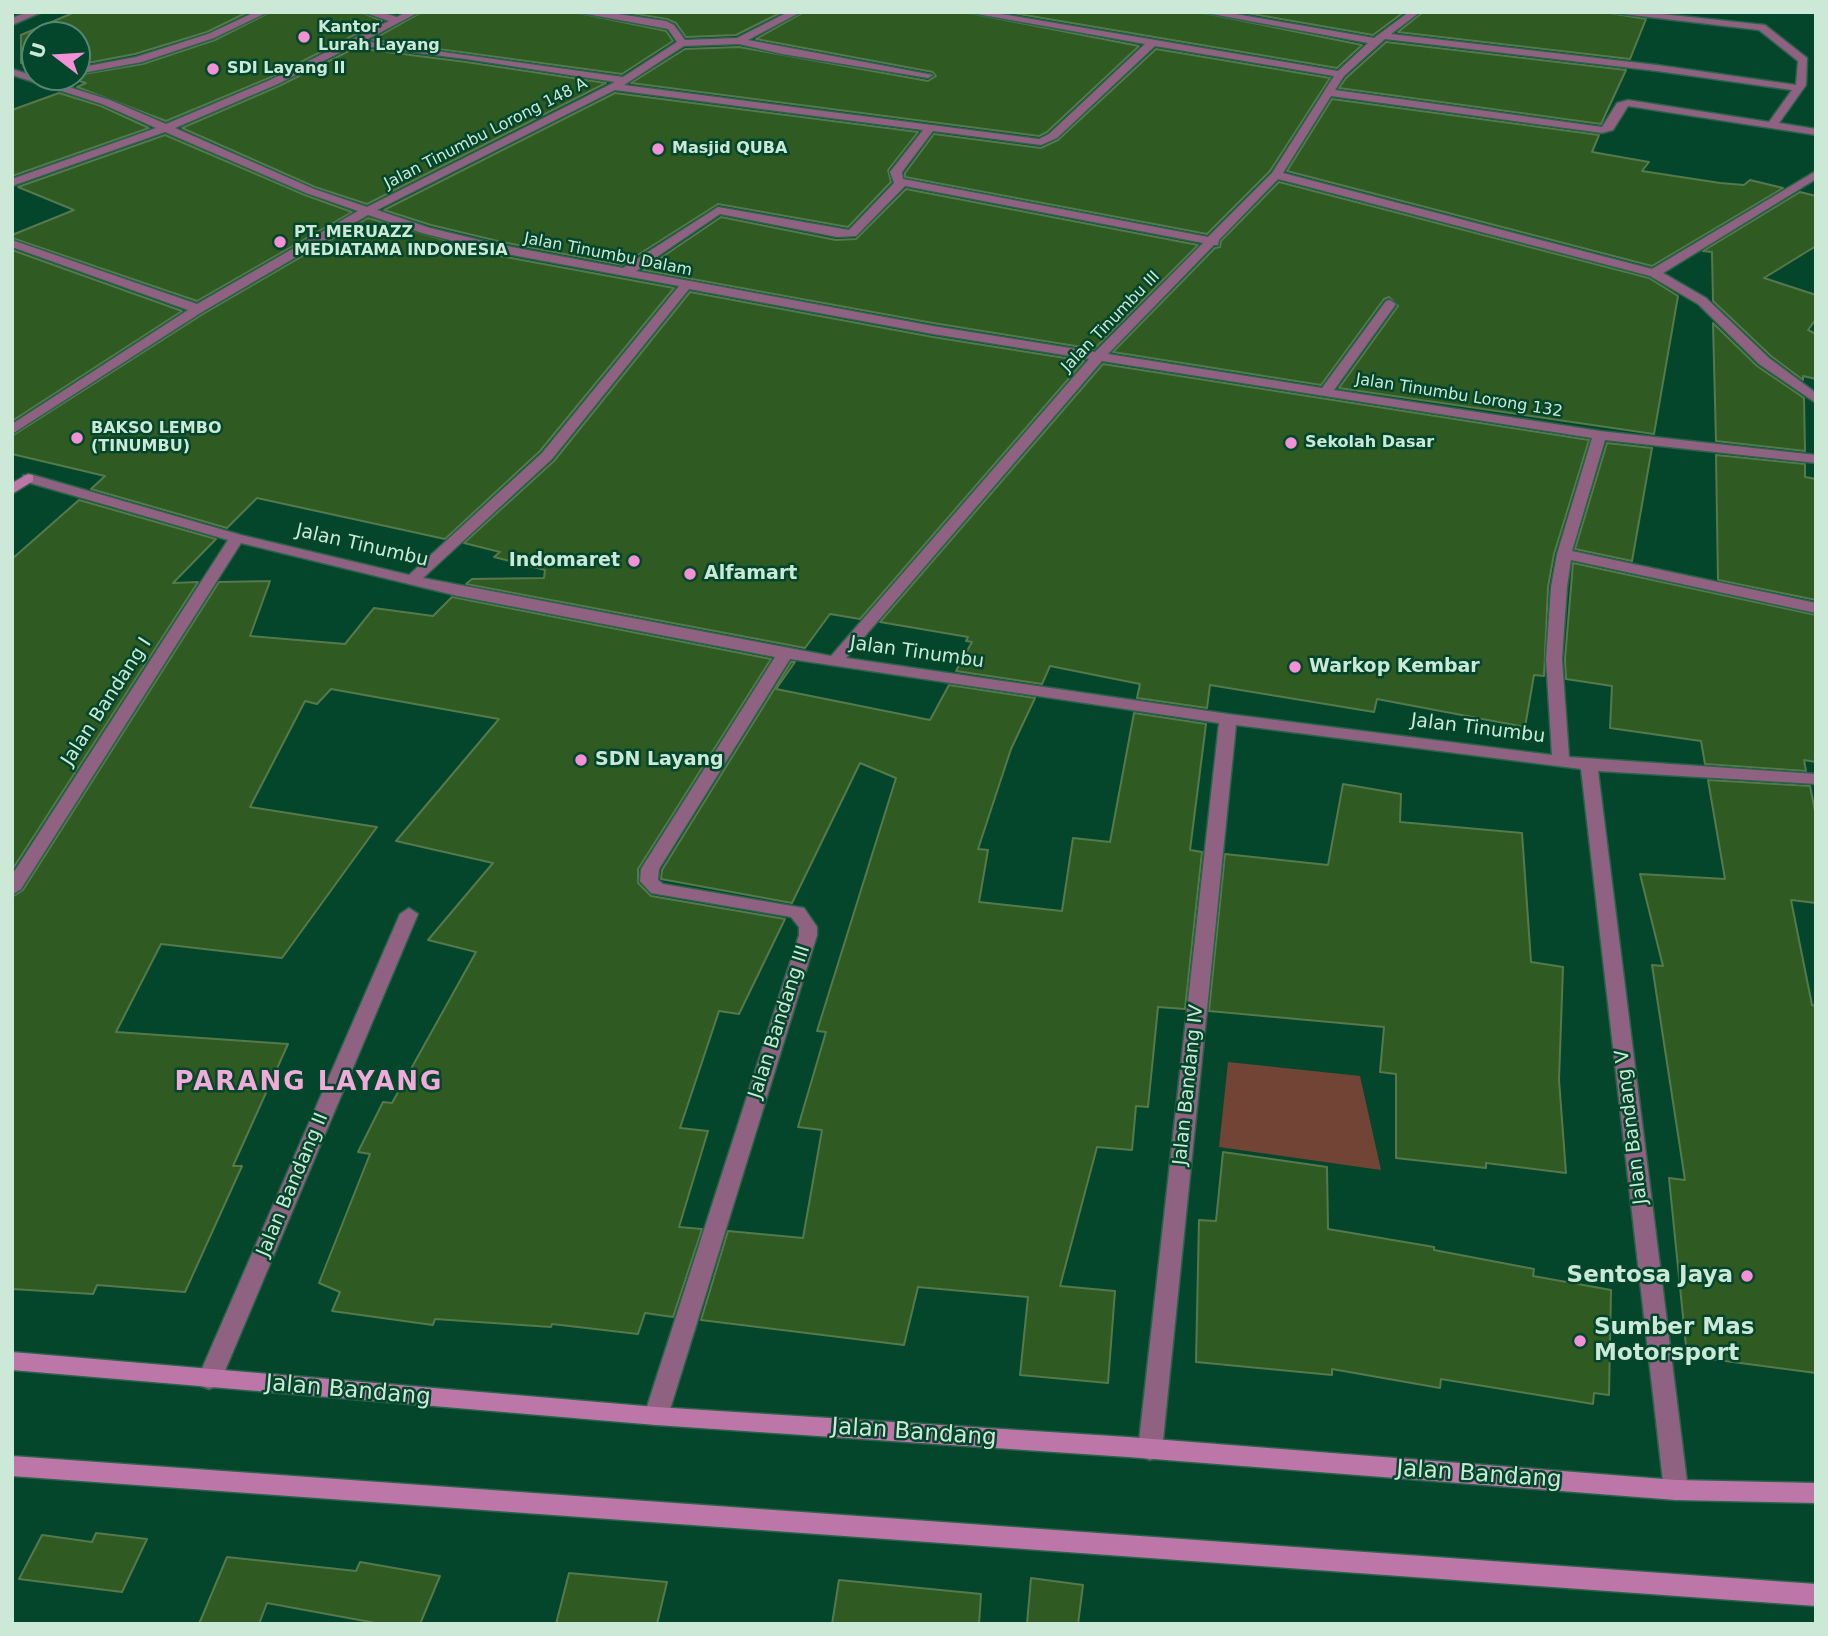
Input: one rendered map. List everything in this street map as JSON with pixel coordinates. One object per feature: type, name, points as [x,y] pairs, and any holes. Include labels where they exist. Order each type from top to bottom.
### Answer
[{"type":"main road","points":[[12,490],[20,476]]},
{"type":"main road","name":"Jalan Bandang","points":[[12,1362],[656,1416],[1676,1490],[1816,1493]]},
{"type":"main road","points":[[12,1466],[1816,1595]]},
{"type":"street","points":[[12,22],[37,12]]},
{"type":"street","points":[[91,68],[162,53],[211,36],[263,12]]},
{"type":"street","points":[[368,12],[397,20]]},
{"type":"street","points":[[12,183],[166,128],[274,82],[414,12]]},
{"type":"street","points":[[581,12],[663,23],[671,27],[682,43],[739,41],[782,51],[928,75]]},
{"type":"street","points":[[739,41],[796,12]]},
{"type":"street","points":[[971,12],[1340,74]]},
{"type":"street","points":[[1206,12],[1379,38],[1816,88]]},
{"type":"street","name":"Jalan Tinumbu III","points":[[834,662],[1099,356],[1276,176],[1326,92],[1340,74],[1379,38],[1415,12]]},
{"type":"street","points":[[1611,12],[1762,27],[1802,60],[1803,67],[1799,86],[1773,124]]},
{"type":"street","points":[[1762,27],[1767,15]]},
{"type":"street","points":[[351,42],[625,80]]},
{"type":"street","name":"Jalan Tinumbu Lorong 148 A","points":[[12,430],[116,365],[198,309],[367,211],[614,87],[682,43]]},
{"type":"street","points":[[614,87],[1017,141],[1045,141],[1151,44]]},
{"type":"street","points":[[1803,67],[1816,68]]},
{"type":"street","name":"Jalan Tinumbu Dalam","points":[[69,91],[166,128],[310,191],[426,231],[501,250],[685,286],[1099,356]]},
{"type":"street","points":[[1326,92],[1602,130],[1608,128],[1620,105],[1625,103],[1816,132]]},
{"type":"street","points":[[929,129],[896,173],[895,179],[901,183],[1214,242]]},
{"type":"street","points":[[1654,273],[1816,174]]},
{"type":"street","points":[[1276,176],[1654,273],[1702,301],[1754,352],[1816,399]]},
{"type":"street","points":[[623,274],[718,209],[852,234],[901,183]]},
{"type":"street","points":[[12,243],[198,309]]},
{"type":"street","points":[[412,580],[547,456],[685,286]]},
{"type":"street","points":[[1325,393],[1390,304]]},
{"type":"street","name":"Jalan Tinumbu Lorong 132","points":[[1099,356],[1600,435],[1816,458]]},
{"type":"street","points":[[1561,760],[1554,659],[1564,554],[1600,435]]},
{"type":"street","name":"Jalan Tinumbu","points":[[20,476],[237,538],[412,580],[785,654],[1228,719],[1589,765],[1816,779]]},
{"type":"street","name":"Jalan Bandang I","points":[[12,889],[237,538]]},
{"type":"street","points":[[1564,554],[1816,608]]},
{"type":"street","name":"Jalan Bandang III","points":[[656,1416],[808,935],[808,927],[797,912],[657,889],[649,881],[650,869],[785,654]]},
{"type":"street","name":"Jalan Bandang IV","points":[[1150,1450],[1228,719]]},
{"type":"street","name":"Jalan Bandang V","points":[[1589,765],[1676,1490]]},
{"type":"street","name":"Jalan Bandang II","points":[[209,1380],[409,914]]},
{"type":"shaded area","points":[[1228,1062],[1360,1076],[1381,1170],[1219,1147]]},
{"type":"building","points":[[75,12],[248,12],[207,32],[135,54],[91,62],[91,21],[54,21]]},
{"type":"building","points":[[270,12],[361,12],[382,21],[269,78],[166,121],[87,91],[91,91],[91,73],[143,64],[215,40]]},
{"type":"building","points":[[422,12],[574,12],[666,31],[673,41],[622,74],[372,40]]},
{"type":"building","points":[[624,12],[782,12],[736,35],[686,37],[676,23],[667,19]]},
{"type":"building","points":[[804,12],[964,12],[1139,46],[1047,132],[1039,136],[631,83],[685,49],[739,47],[928,81],[936,76],[933,72],[756,39]]},
{"type":"building","points":[[1007,12],[1199,12],[1362,45],[1337,68]]},
{"type":"building","points":[[1241,12],[1404,12],[1373,35]]},
{"type":"building","points":[[1423,12],[1604,12],[1646,19],[1630,59],[1398,32]]},
{"type":"building","points":[[1386,42],[1626,70],[1601,124],[1339,88],[1346,78]]},
{"type":"building","points":[[355,48],[606,83],[367,204],[315,187],[182,128],[279,86]]},
{"type":"building","points":[[1156,49],[1330,78],[1270,171],[1207,234],[905,177],[905,173],[934,134],[1041,148],[1058,140]]},
{"type":"building","points":[[59,93],[101,106],[149,128],[12,176],[12,110]]},
{"type":"building","points":[[615,93],[918,132],[888,170],[891,182],[848,227],[718,204],[622,265],[502,242],[431,225],[384,210]]},
{"type":"building","points":[[1332,99],[1599,135],[1592,152],[1649,162],[1642,171],[1744,185],[1750,180],[1783,188],[1652,266],[1287,171]]},
{"type":"building","points":[[165,135],[305,195],[352,212],[197,301],[12,238],[12,235],[74,210],[18,187]]},
{"type":"building","points":[[1279,182],[1649,278],[1678,296],[1654,434],[1339,388],[1398,306],[1389,297],[1384,299],[1321,385],[1113,352],[1215,248],[1220,247],[1221,241]]},
{"type":"building","points":[[906,189],[1198,245],[1094,349],[933,323],[643,270],[721,217],[836,240],[856,239]]},
{"type":"building","points":[[1800,192],[1816,196],[1816,246],[1764,278],[1816,295],[1816,319],[1808,330],[1816,334],[1816,379],[1803,376],[1803,380],[1771,356],[1713,301],[1712,252],[1703,251]]},
{"type":"building","points":[[368,218],[500,256],[674,288],[540,451],[445,539],[257,498],[227,528],[91,489],[105,476],[12,454],[12,436],[203,314]]},
{"type":"building","points":[[12,250],[182,311],[12,421]]},
{"type":"building","points":[[690,292],[933,337],[1084,361],[860,619],[830,614],[805,648],[466,584],[472,579],[544,578],[545,570],[494,557],[500,552],[464,543],[554,461]]},
{"type":"building","points":[[1713,323],[1757,366],[1804,398],[1805,451],[1716,441]]},
{"type":"building","points":[[1103,364],[1589,440],[1554,554],[1548,587],[1544,676],[1534,675],[1525,727],[1377,699],[1374,712],[1210,685],[1207,708],[1137,698],[1140,684],[1050,666],[1042,684],[956,671],[972,642],[966,641],[968,637],[880,622]]},
{"type":"building","points":[[1607,443],[1652,448],[1632,561],[1575,549]]},
{"type":"building","points":[[1716,455],[1805,464],[1805,477],[1816,479],[1816,600],[1718,580]]},
{"type":"building","points":[[79,500],[216,539],[173,583],[198,582],[12,870],[12,559]]},
{"type":"building","points":[[1573,563],[1816,615],[1816,762],[1804,760],[1806,771],[1705,764],[1701,741],[1610,728],[1612,686],[1566,679],[1565,659]]},
{"type":"building","points":[[270,581],[250,636],[345,644],[374,608],[433,616],[452,597],[771,659],[638,869],[638,883],[651,896],[785,919],[739,1014],[719,1011],[680,1128],[708,1131],[679,1227],[702,1229],[673,1317],[645,1313],[638,1334],[552,1324],[551,1327],[435,1319],[433,1325],[332,1311],[340,1292],[319,1283],[370,1154],[358,1152],[383,1102],[392,1103],[476,952],[428,940],[493,863],[396,841],[499,719],[331,689],[317,704],[305,701],[250,807],[377,827],[282,958],[161,944],[116,1032],[288,1044],[233,1166],[242,1166],[185,1292],[97,1285],[93,1294],[12,1289],[12,897],[23,890],[219,582]]},
{"type":"building","points":[[791,662],[795,662],[776,689],[930,720],[949,685],[1035,698],[1011,749],[978,849],[988,850],[979,902],[1062,911],[1073,838],[1110,842],[1134,713],[1206,724],[1190,850],[1202,852],[1185,1009],[1158,1007],[1148,1107],[1136,1106],[1132,1150],[1097,1147],[1060,1286],[1115,1291],[1108,1383],[1020,1375],[1028,1297],[918,1287],[904,1345],[701,1320],[728,1231],[803,1238],[822,1130],[798,1127],[826,1032],[817,1031],[896,778],[860,763],[792,903],[661,879],[662,870]]},
{"type":"building","points":[[1708,780],[1810,786],[1816,816],[1816,903],[1791,900],[1812,1005],[1816,1006],[1816,1373],[1687,1356],[1669,1178],[1685,1180],[1652,965],[1663,966],[1640,874],[1725,879]]},
{"type":"building","points":[[1343,784],[1401,794],[1400,822],[1522,833],[1531,962],[1563,967],[1559,1080],[1566,1173],[1486,1163],[1486,1168],[1396,1158],[1396,1074],[1380,1072],[1384,1027],[1209,1011],[1225,854],[1328,865]]},
{"type":"building","points":[[1223,1152],[1327,1167],[1328,1229],[1434,1247],[1434,1250],[1534,1269],[1533,1276],[1611,1290],[1609,1395],[1594,1393],[1593,1404],[1441,1379],[1440,1388],[1332,1369],[1332,1375],[1196,1362],[1199,1220],[1216,1221]]},
{"type":"building","points":[[96,1533],[147,1539],[122,1592],[19,1579],[42,1535],[92,1542]]},
{"type":"building","points":[[227,1557],[356,1571],[360,1562],[440,1576],[420,1624],[381,1624],[267,1603],[259,1624],[199,1624]]},
{"type":"building","points":[[569,1573],[667,1582],[657,1624],[556,1624]]},
{"type":"building","points":[[1031,1578],[1083,1585],[1078,1624],[1027,1624]]},
{"type":"building","points":[[839,1580],[981,1594],[979,1624],[832,1624]]},
{"type":"place","name":"Kantor Lurah Layang","points":[[304,37]]},
{"type":"place","name":"SDI Layang II","points":[[213,69]]},
{"type":"place","name":"Masjid QUBA","points":[[658,149]]},
{"type":"place","name":"PT. MERUAZZ MEDIATAMA INDONESIA","points":[[280,242]]},
{"type":"place","name":"BAKSO LEMBO (TINUMBU)","points":[[77,438]]},
{"type":"place","name":"Sekolah Dasar","points":[[1291,443]]},
{"type":"place","name":"Indomaret","points":[[634,561]]},
{"type":"place","name":"Alfamart","points":[[690,574]]},
{"type":"place","name":"Warkop Kembar","points":[[1295,667]]},
{"type":"place","name":"SDN Layang","points":[[581,760]]},
{"type":"place","name":"Sentosa Jaya","points":[[1747,1276]]},
{"type":"place","name":"Sumber Mas Motorsport","points":[[1580,1341]]},
{"type":"district","name":"PARANG LAYANG","points":[[309,1083]]}]
